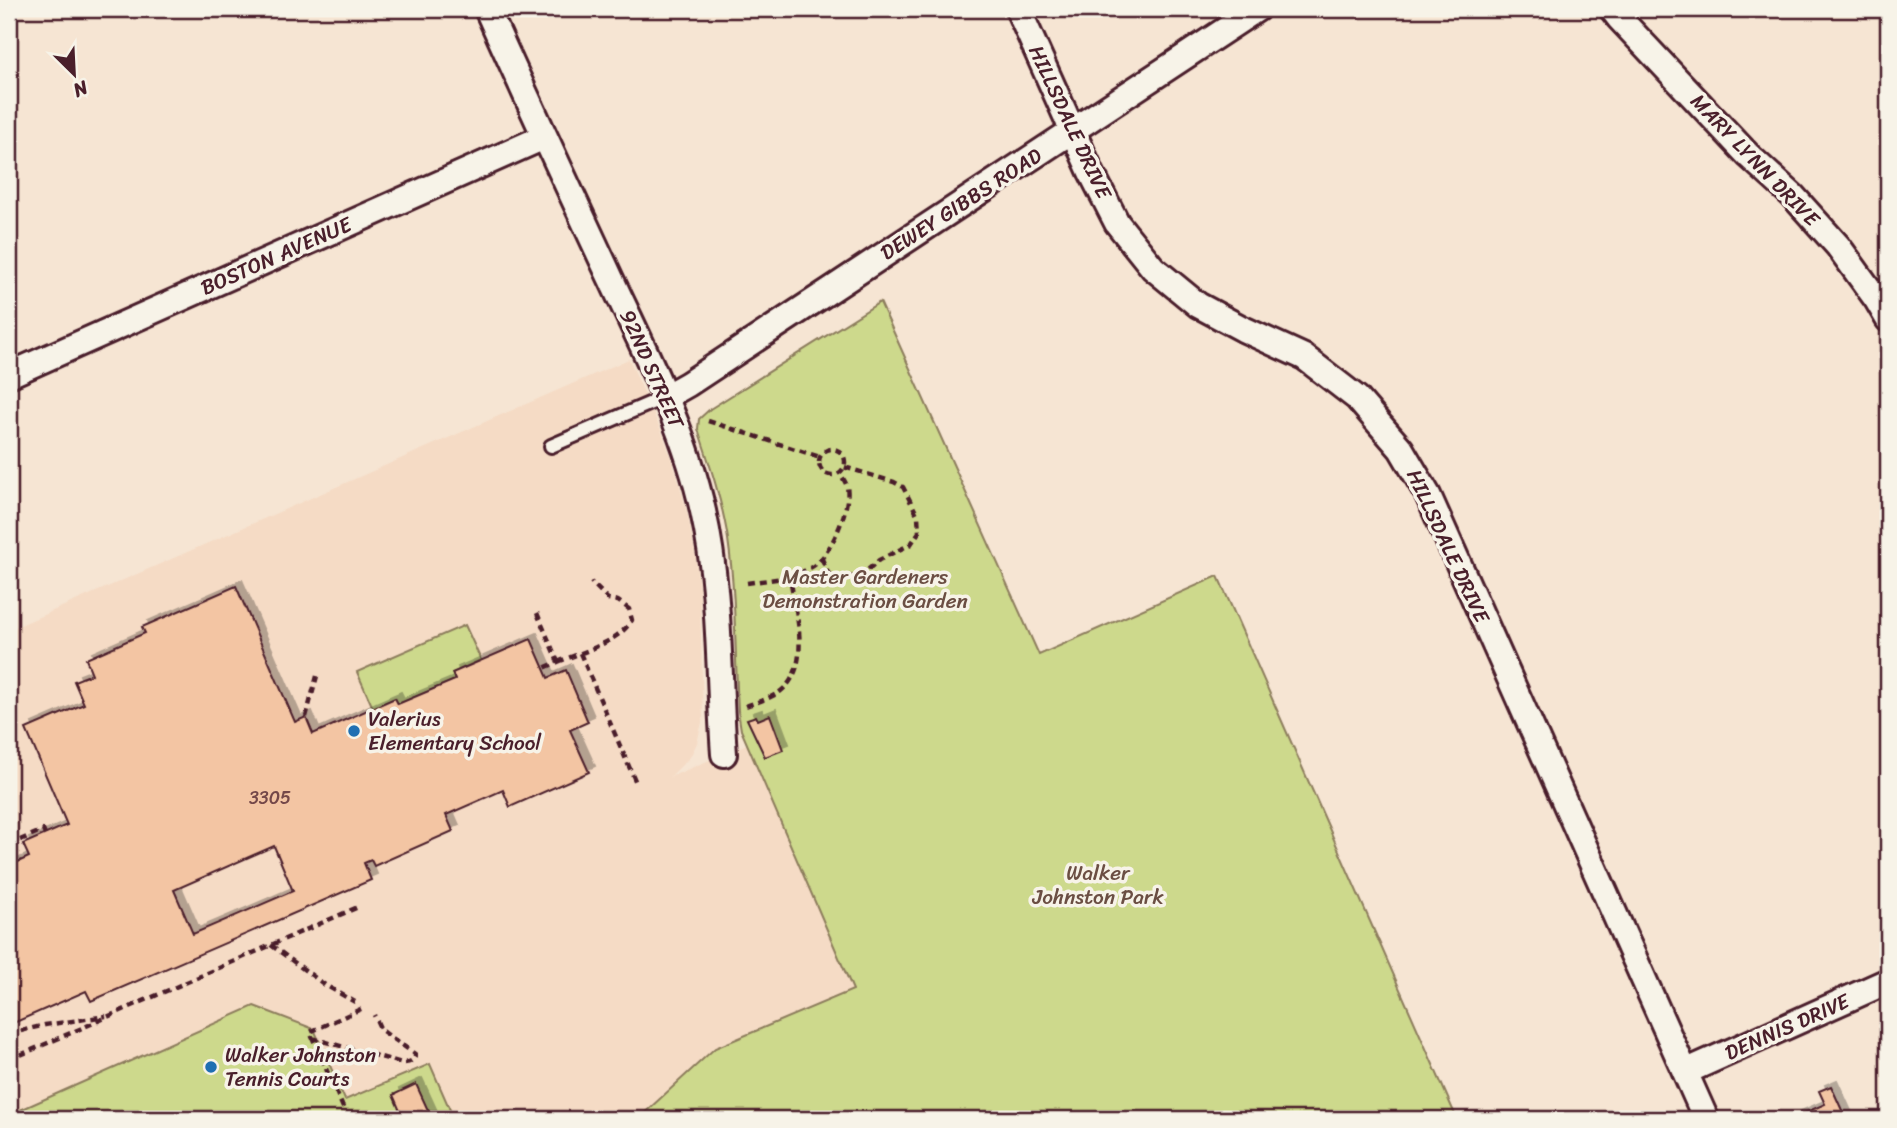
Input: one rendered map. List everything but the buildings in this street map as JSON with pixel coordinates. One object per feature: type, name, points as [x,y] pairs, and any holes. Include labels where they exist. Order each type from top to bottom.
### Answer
[{"type":"street","name":"92ND STREET","points":[[486,9],[681,431],[692,466],[711,551],[724,754]]},
{"type":"street","name":"HILLSDALE DRIVE","points":[[1018,9],[1091,172],[1117,223],[1153,268],[1198,305],[1304,357],[1357,398],[1401,449],[1428,495],[1706,1119]]},
{"type":"street","name":"DEWEY GIBBS ROAD","points":[[665,397],[1257,9]]},
{"type":"street","name":"MARY LYNN DRIVE","points":[[1612,9],[1749,156],[1793,196],[1838,246],[1888,319]]},
{"type":"street","name":"BOSTON AVENUE","points":[[9,375],[544,137]]},
{"type":"street","name":"DENNIS DRIVE","points":[[1685,1072],[1888,981]]},
{"type":"lane","points":[[551,446],[665,397]]},
{"type":"path","points":[[708,421],[820,457]]},
{"type":"path","points":[[829,449],[836,450],[841,453],[844,467],[833,475],[826,474],[821,470],[820,457],[829,449]]},
{"type":"path","points":[[821,559],[828,573],[838,580],[863,574],[880,560],[911,544],[919,532],[918,516],[903,488],[894,482],[844,467]]},
{"type":"path","points":[[747,583],[790,577],[811,568],[821,559],[841,524],[847,503],[848,490],[839,472]]},
{"type":"path","points":[[745,706],[780,692],[790,681],[797,666],[800,645],[790,577]]},
{"type":"path","points":[[544,668],[621,634],[632,620],[629,608],[618,601],[608,599],[591,582]]},
{"type":"path","points":[[537,613],[558,662]]},
{"type":"path","points":[[580,653],[637,785]]},
{"type":"path","points":[[306,717],[317,676]]},
{"type":"path","points":[[9,845],[43,830],[45,835]]},
{"type":"path","points":[[9,1060],[358,907]]},
{"type":"path","points":[[271,945],[325,985],[355,1002]]},
{"type":"path","points":[[348,1119],[310,1032],[363,1008]]},
{"type":"path","points":[[18,1056],[9,1035],[45,1025],[114,1015]]},
{"type":"path","points":[[312,1038],[402,1063],[412,1060],[415,1054],[381,1030],[374,1015]]},
{"type":"shaded area","name":"Valerius Elementary School","points":[[629,359],[663,435],[677,475],[696,558],[700,600],[703,718],[697,743],[690,757],[670,777],[747,744],[853,990],[715,1048],[638,1119],[454,1119],[429,1064],[345,1100],[314,1029],[254,1006],[9,1115],[9,630]]},
{"type":"green space","name":"Walker Johnston Park","points":[[880,302],[1039,655],[1218,576],[1457,1119],[638,1119],[715,1048],[853,990],[741,730],[728,539],[719,497],[698,429],[699,419],[710,409]]},
{"type":"green space","points":[[465,625],[481,660],[452,673],[455,680],[398,704],[395,698],[373,708],[357,672]]},
{"type":"green space","points":[[254,1006],[314,1029],[345,1100],[430,1064],[454,1119],[9,1119],[9,1115]]},
{"type":"place","name":"Valerius Elementary School","points":[[354,731]]},
{"type":"place","name":"Walker Johnston Tennis Courts","points":[[211,1067]]},
{"type":"park label","name":"Master Gardeners Demonstration Garden","points":[[865,589]]}]
